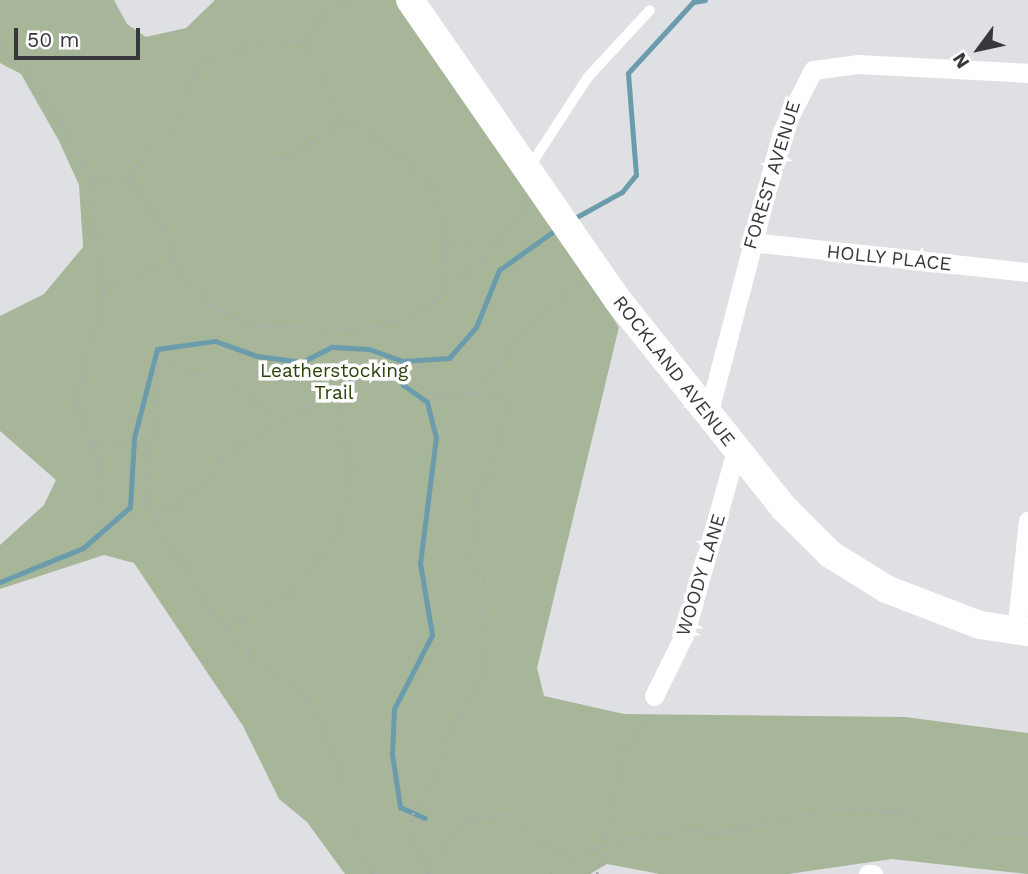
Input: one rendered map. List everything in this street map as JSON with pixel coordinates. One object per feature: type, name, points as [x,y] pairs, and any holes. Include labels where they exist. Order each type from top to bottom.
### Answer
[{"type":"street","name":"ROCKLAND AVENUE","points":[[410,0],[596,271],[736,450],[830,554],[936,610],[1022,632]]},
{"type":"street","name":"FOREST AVENUE","points":[[708,415],[782,131],[813,69],[858,64],[1028,73]]},
{"type":"street","name":"HOLLY PLACE","points":[[751,242],[1028,272]]},
{"type":"street","name":"WOODY LANE","points":[[654,696],[685,633],[736,450]]},
{"type":"street","points":[[1022,632],[1028,521]]},
{"type":"lane","points":[[539,190],[588,77],[650,10]]},
{"type":"path","points":[[304,41],[326,11],[346,0]]},
{"type":"path","points":[[93,182],[128,178],[182,113],[184,100],[199,61],[262,42],[304,41]]},
{"type":"path","points":[[304,41],[346,120],[399,153],[429,183],[447,241],[445,287]]},
{"type":"path","points":[[0,46],[36,81],[93,182],[97,264],[104,285],[99,325],[77,379],[78,417],[98,463],[100,516]]},
{"type":"path","points":[[272,159],[293,154],[346,120]]},
{"type":"path","points":[[128,178],[161,224],[174,248],[173,262],[197,286],[212,307],[260,324],[348,329],[411,318],[487,252],[539,190]]},
{"type":"path","points":[[447,241],[487,252]]},
{"type":"path","points":[[104,285],[173,262]]},
{"type":"path","points":[[157,515],[186,501],[226,453],[355,380],[408,382],[439,396],[468,395],[485,385],[514,341],[596,271]]},
{"type":"path","points":[[281,420],[220,376],[200,376],[180,360],[158,366],[147,498],[157,515],[171,554],[227,628],[249,653],[314,704],[349,789],[363,862],[375,874]]},
{"type":"path","points":[[427,874],[409,835],[414,809],[446,764],[438,754],[441,743],[488,670],[480,622],[486,606],[484,578],[470,559],[479,511],[475,492],[488,474],[507,408],[485,385]]},
{"type":"path","points":[[227,628],[290,593],[340,532],[352,468],[345,456],[338,388]]},
{"type":"path","points":[[88,441],[146,447],[149,473]]},
{"type":"path","points":[[597,874],[623,751],[650,720],[654,696]]},
{"type":"path","points":[[550,874],[602,845],[681,829],[715,834],[832,808],[900,811],[961,843],[985,831],[1028,832]]},
{"type":"path","points":[[425,869],[470,818],[510,814],[570,861]]},
{"type":"green space","name":"Leatherstocking Trail","points":[[0,0],[114,0],[127,24],[146,37],[186,28],[215,0],[398,0],[619,327],[537,668],[544,696],[624,714],[905,717],[1028,733],[1028,874],[892,859],[788,874],[660,874],[607,864],[590,874],[345,874],[307,822],[279,799],[243,726],[134,563],[104,555],[0,589],[0,545],[44,505],[56,480],[0,431],[0,316],[44,294],[83,247],[79,185],[59,141],[21,74],[0,63]]},
{"type":"waterway","points":[[573,219],[622,192],[636,175],[628,73],[693,2],[705,0]]},
{"type":"waterway","points":[[0,582],[83,548],[130,507],[134,438],[157,349],[215,341],[257,356],[302,362],[332,347],[369,349],[402,361],[449,358],[476,327],[499,270],[558,228]]},
{"type":"waterway","points":[[402,361],[403,385],[427,402],[436,437],[420,563],[432,635],[394,709],[392,754],[400,807],[425,818]]}]
